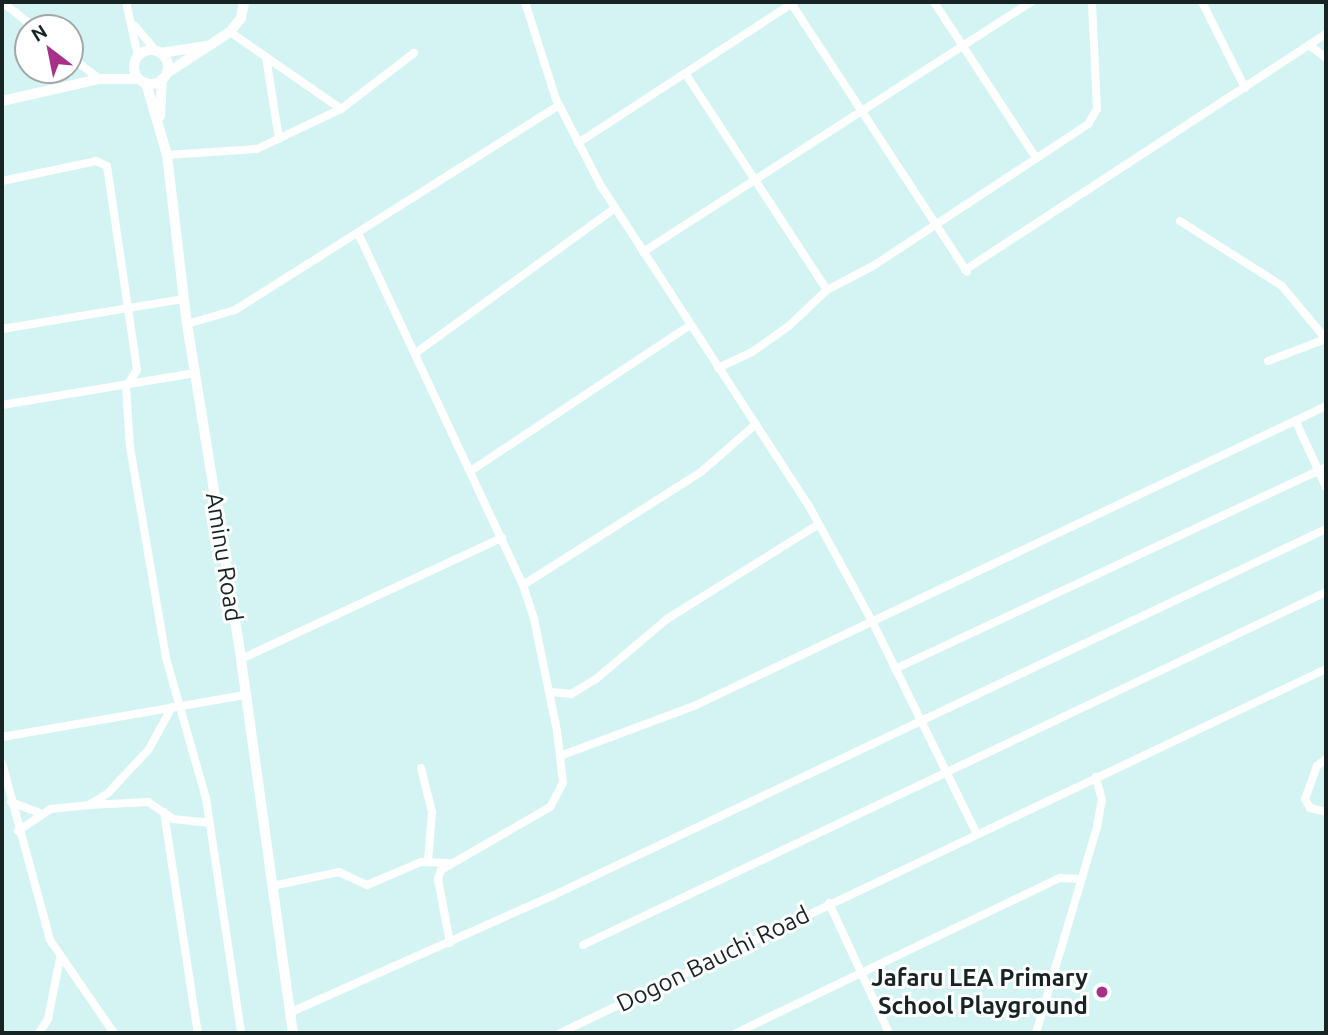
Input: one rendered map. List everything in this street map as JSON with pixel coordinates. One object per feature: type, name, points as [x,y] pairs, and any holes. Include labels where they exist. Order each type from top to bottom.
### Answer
[{"type":"street","points":[[2,2],[17,14]]},
{"type":"street","points":[[126,2],[133,23],[136,60]]},
{"type":"street","points":[[84,65],[103,78],[142,81],[165,76],[230,32],[241,18],[244,2]]},
{"type":"street","points":[[526,2],[559,105],[578,143],[615,208],[819,524],[873,623],[976,832]]},
{"type":"street","points":[[934,2],[1036,158]]},
{"type":"street","points":[[643,251],[756,182],[1031,2]]},
{"type":"street","points":[[718,368],[789,326],[827,290],[936,224],[1088,124],[1096,113],[1092,2]]},
{"type":"street","points":[[1202,2],[1245,88]]},
{"type":"street","points":[[578,143],[792,3],[967,272],[1326,34]]},
{"type":"street","points":[[133,23],[167,62],[160,122]]},
{"type":"street","points":[[230,32],[341,109]]},
{"type":"street","points":[[1309,45],[1326,58]]},
{"type":"street","points":[[2,101],[103,78],[136,60],[158,52],[209,46]]},
{"type":"street","points":[[167,155],[257,149],[341,109],[414,54]]},
{"type":"street","points":[[266,57],[279,139]]},
{"type":"street","name":"Aminu Road","points":[[136,60],[160,122],[167,155],[183,299],[241,659],[293,1033]]},
{"type":"street","points":[[685,73],[827,290]]},
{"type":"street","points":[[187,324],[235,310],[359,235],[559,105]]},
{"type":"street","points":[[2,181],[96,161],[107,166],[136,370],[125,387],[139,502],[174,706],[188,723],[209,823],[242,1033]]},
{"type":"street","points":[[417,352],[615,208]]},
{"type":"street","points":[[1180,221],[1282,286],[1325,339],[1268,361]]},
{"type":"street","points":[[359,235],[417,352],[523,585],[551,692],[563,783],[550,807],[448,863],[438,879],[450,943]]},
{"type":"street","points":[[2,329],[183,299]]},
{"type":"street","points":[[471,470],[690,326]]},
{"type":"street","points":[[2,405],[125,387],[195,373]]},
{"type":"street","points":[[559,756],[694,706],[1326,406]]},
{"type":"street","points":[[1296,422],[1322,469],[1326,487]]},
{"type":"street","points":[[523,585],[701,472],[756,424]]},
{"type":"street","points":[[895,668],[1322,469]]},
{"type":"street","points":[[551,692],[571,694],[596,679],[667,619],[819,524]]},
{"type":"street","points":[[289,1013],[450,943],[1326,529]]},
{"type":"street","points":[[241,659],[502,538]]},
{"type":"street","points":[[583,945],[1326,592]]},
{"type":"street","name":"Dogon Bauchi Road","points":[[560,1033],[976,832],[1326,669]]},
{"type":"street","points":[[2,737],[246,695]]},
{"type":"street","points":[[89,805],[108,793],[149,749],[174,706]]},
{"type":"street","points":[[1326,758],[1317,766],[1306,799],[1310,808],[1326,812]]},
{"type":"street","points":[[2,763],[18,831],[50,940],[114,1033]]},
{"type":"street","points":[[421,768],[432,812],[428,862]]},
{"type":"street","points":[[1036,1033],[1102,800],[1096,777]]},
{"type":"street","points":[[18,831],[51,809],[142,801],[168,817],[176,816],[209,823]]},
{"type":"street","points":[[11,802],[42,814]]},
{"type":"street","points":[[168,817],[198,1033]]},
{"type":"street","points":[[272,886],[338,872],[367,885],[428,862],[448,863]]},
{"type":"street","points":[[736,1033],[1060,878],[1081,879]]},
{"type":"street","points":[[829,903],[864,971],[889,1033]]},
{"type":"street","points":[[39,1033],[48,1019],[60,958]]},
{"type":"place","name":"Jafaru LEA Primary School Playground","points":[[1102,992]]}]
